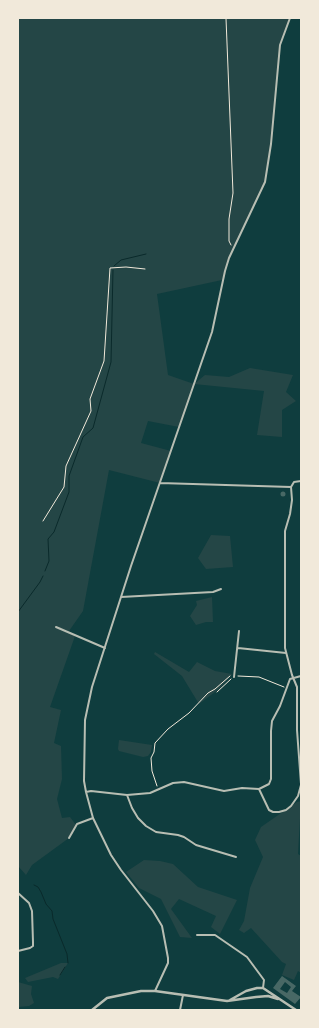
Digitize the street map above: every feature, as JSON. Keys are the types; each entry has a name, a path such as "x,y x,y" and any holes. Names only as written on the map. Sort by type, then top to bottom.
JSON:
{"street":[{"path":"155,991 168,963 162,926 153,911 111,855 93,818 86,792 84,768 85,720 92,687 121,597 212,332 225,271 233,247 265,182 271,144 280,45 290,18"},
{"path":"259,789 268,808 273,812 279,812 286,810 291,806 298,796 301,784 297,730 297,690 286,652 285,531 292,500 291,488 294,482 301,481"},
{"path":"160,482 291,488"},
{"path":"121,597 213,592 221,589"},
{"path":"56,627 105,648"},
{"path":"234,677 239,631"},
{"path":"238,648 286,652"},
{"path":"86,792 91,791 127,796 150,793 173,783 184,782 224,791 242,788 259,789 269,784 271,779 272,724 290,679 301,676"},
{"path":"127,796 138,818 146,826 156,832 178,835 196,845 236,857"},
{"path":"69,838 78,824 93,818"},
{"path":"18,893 29,902 32,911 33,942 30,948 18,951"},
{"path":"196,935 215,935 247,957 264,980 263,988"},
{"path":"227,1001 246,991 263,988 296,1010"},
{"path":"92,1010 106,998 114,995 140,991 155,991 227,1001 268,996 278,998"},
{"path":"180,1010 183,995"}],"path":[{"path":"226,18 233,193 229,219 229,241 233,247"},
{"path":"43,521 64,487 66,466 91,411 90,399 104,361 110,268 126,267 145,269"},
{"path":"165,787 157,787 152,771 151,758 154,752 155,743 168,729 189,713 208,693 234,673"},
{"path":"217,692 234,677 247,676 259,677 287,688"}],"shaded area":[{"path":"18,18 290,18 280,45 271,144 265,182 229,258 222,280 157,294 168,375 194,384 179,427 148,421 141,443 171,451 160,483 109,470 83,611 69,631 60,628 75,636 50,707 61,710 54,743 61,746 62,779 57,799 62,818 70,817 76,825 69,838 32,865 26,875 18,866"},
{"path":"250,368 293,375 286,392 296,401 282,410 282,437 257,435 264,391 194,384 205,375 229,377"},
{"path":"211,535 230,536 233,567 206,569 198,558"},
{"path":"212,597 213,622 206,622 196,625 190,616 197,605 196,601"},
{"path":"155,652 189,672 197,662 215,671 232,674 219,689 199,704 182,676 154,654"},
{"path":"119,740 152,745 151,752 148,756 143,757 119,751"},
{"path":"301,801 298,854 301,856 301,973 298,971 294,980 282,975 286,964 282,962 251,928 244,933 239,930 244,921 250,888 263,857 255,840 261,827 297,802"},
{"path":"144,860 173,864 198,887 237,900 220,934 211,927 216,916 179,899 171,909 192,938 180,937 161,899 139,888 126,872"},
{"path":"61,963 68,963 58,979 53,977 28,982 25,978"},
{"path":"18,982 32,986 31,994 34,1003 29,1006 18,1007"}],"building":[{"path":"283,491 286,494 283,497 280,494"},
{"path":"282,976 296,986 292,991 301,997 295,1004 273,988","holes":["285,982 291,987 287,993 280,989"]}],"waterway":[{"path":"114,266 121,260 146,254"},
{"path":"45,571 49,561 48,539 54,532 69,492 69,476 83,437 93,428 111,362 113,270"},
{"path":"18,612 43,576"},
{"path":"34,885 38,887 46,904 52,911 53,919 67,954 68,963"},
{"path":"60,975 65,967"}]}
